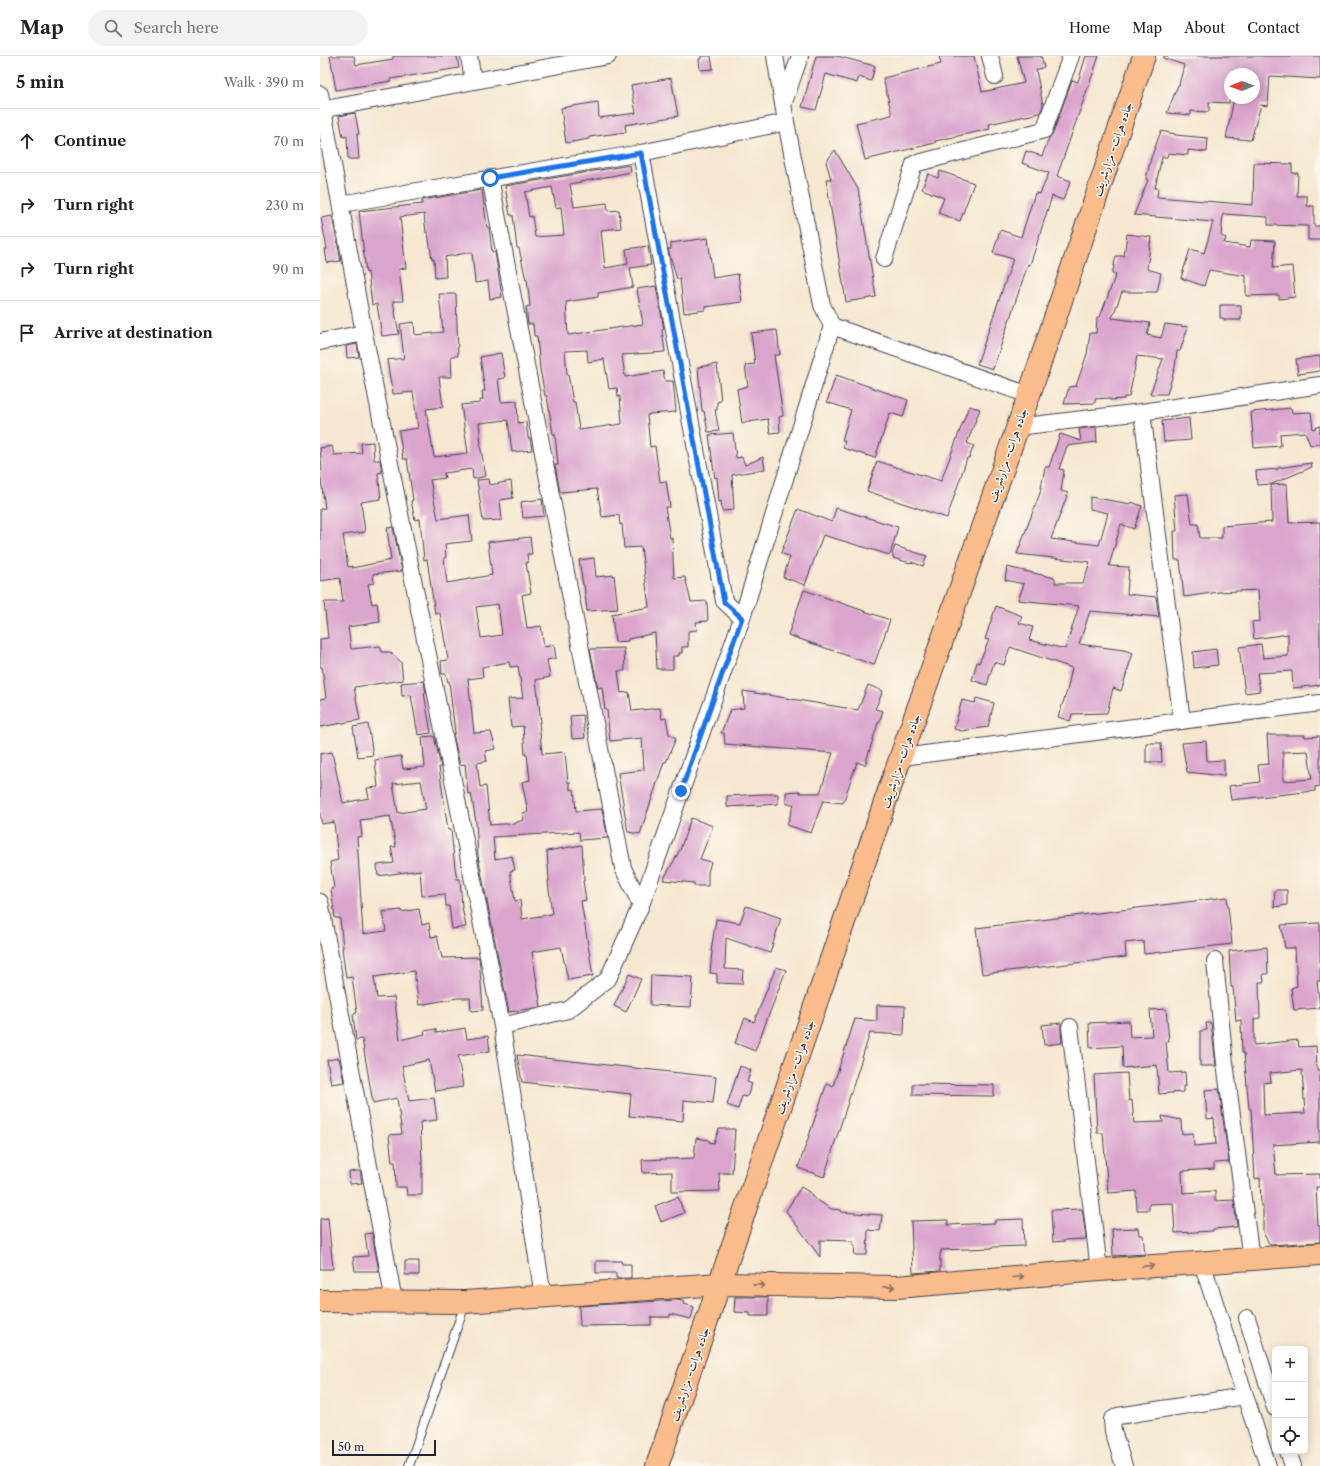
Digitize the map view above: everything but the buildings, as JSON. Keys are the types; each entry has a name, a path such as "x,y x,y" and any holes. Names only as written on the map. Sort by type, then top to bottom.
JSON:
{"main road":[{"name":"جاده هرات- مزارشریف","path":"657,1466 1029,395 1144,56"},
{"path":"320,1302 465,1302 720,1284 896,1287 1320,1254"}],"street":[{"path":"469,56 474,81"},
{"path":"543,1297 502,1026 364,333 341,204 321,104 474,81 608,56"},
{"path":"502,1026 568,1010 608,978 641,905 742,618 832,326 822,305 786,122 775,56"},
{"path":"783,105 800,56"},
{"path":"990,56 995,76"},
{"path":"884,260 914,164 1044,130 1070,56"},
{"path":"341,204 641,153 786,122"},
{"path":"641,153 724,602 742,618"},
{"path":"490,178 623,868 641,905"},
{"path":"832,326 1029,395"},
{"path":"320,342 364,333"},
{"path":"1017,427 1142,412 1320,385"},
{"path":"1142,412 1182,721"},
{"path":"902,757 1320,703"},
{"path":"320,902 394,1301"},
{"path":"1215,961 1224,1055 1251,1259"},
{"path":"1070,1027 1099,1270"},
{"path":"1202,1263 1268,1466"},
{"path":"1247,1318 1272,1398"},
{"path":"1124,1466 1113,1430 1112,1420 1118,1416 1245,1396"},
{"path":"1289,1454 1293,1466"}],"lane":[{"path":"409,1466 465,1302"}],"route":[{"path":"490,178 641,153 724,602 742,618 681,791"}]}
